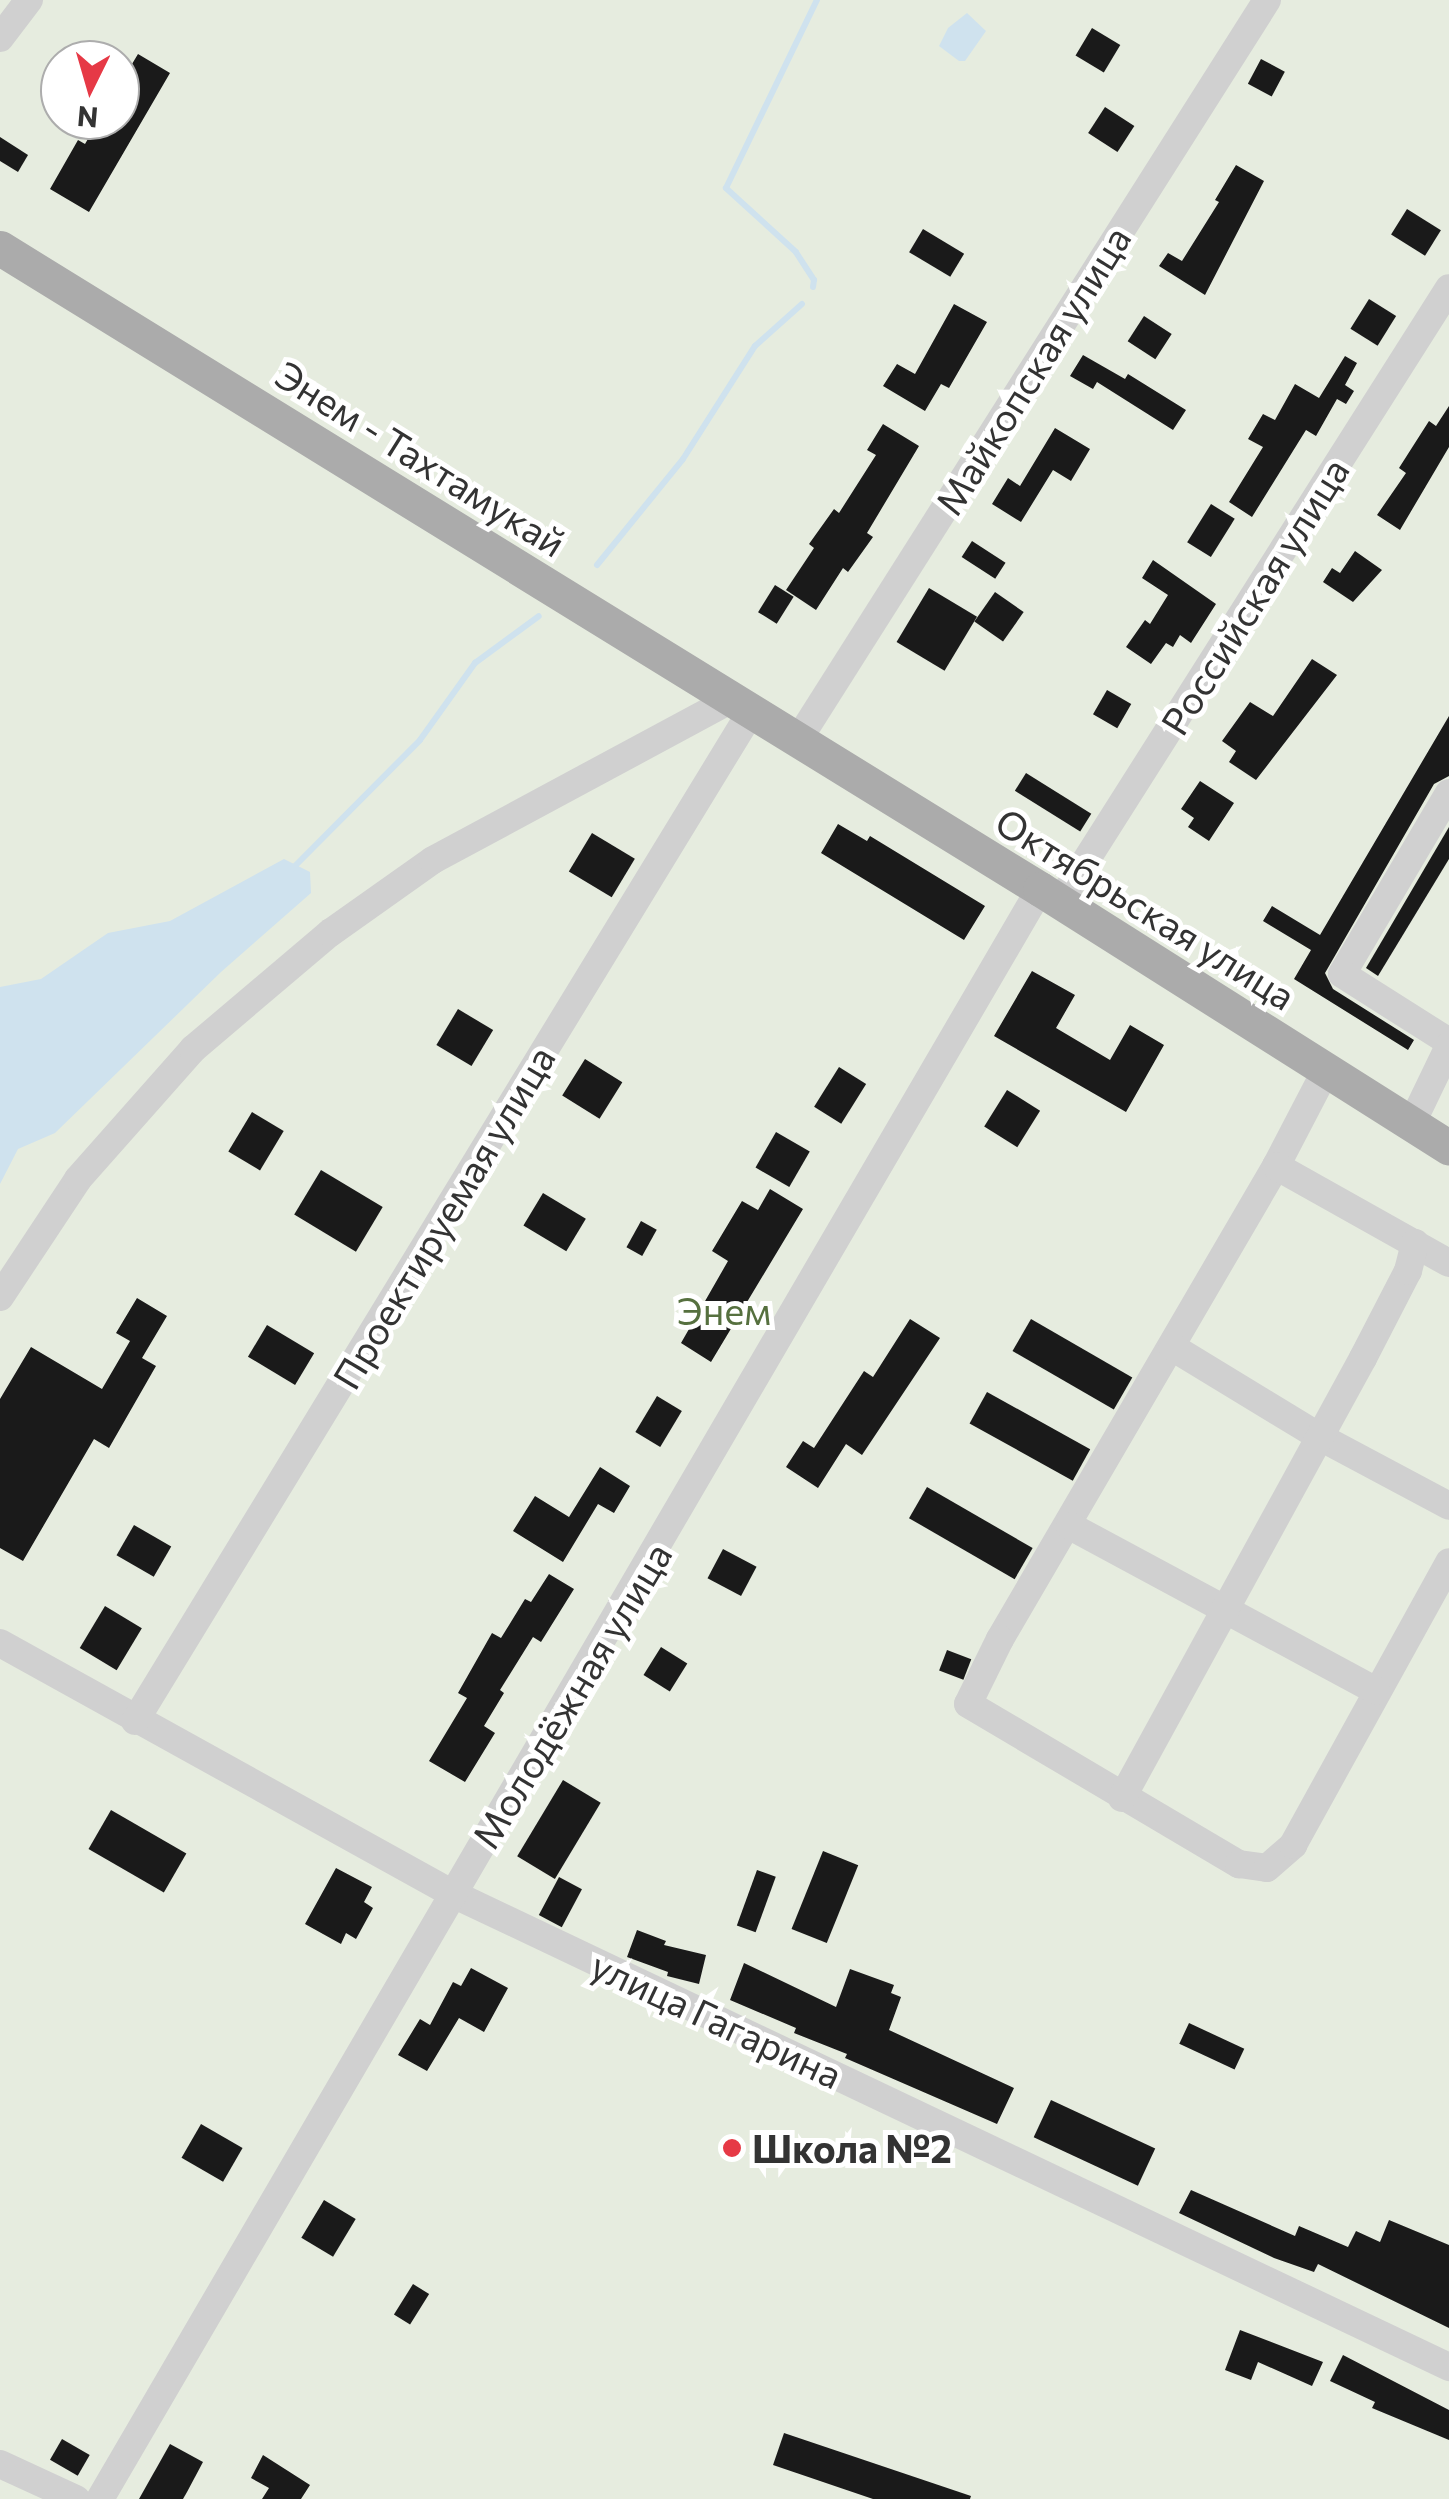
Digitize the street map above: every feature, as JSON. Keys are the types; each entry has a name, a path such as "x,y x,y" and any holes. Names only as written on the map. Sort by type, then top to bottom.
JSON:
{"main road":[{"name":"Энем - Тахтамукай","path":"0,248 798,740"},
{"name":"Октябрьская улица","path":"798,740 1449,1148"}],"street":[{"path":"0,38 29,0"},
{"name":"Майкопская улица","path":"798,740 1266,0"},
{"name":"Российская улица","path":"1050,896 1449,288"},
{"path":"0,1298 78,1180 193,1049 330,933 433,860 741,706"},
{"name":"Проектируемая улица","path":"136,1721 741,706"},
{"path":"1411,1125 1449,1044 1342,974 1449,794"},
{"name":"Молодёжная улица","path":"100,2499 453,1894 1050,896"},
{"path":"1325,1072 1276,1166 1070,1526 1000,1638 968,1704 1239,1864 1267,1868 1293,1845 1449,1562"},
{"path":"1276,1166 1449,1262"},
{"path":"1122,1798 1408,1271 1414,1243"},
{"path":"1172,1347 1320,1437 1449,1506"},
{"path":"1070,1526 1376,1691"},
{"name":"улица Гагарина","path":"0,1644 453,1894 1449,2367"},
{"path":"0,2464 76,2499"}],"green space":[{"name":"Энем","path":"0,0 1449,0 1449,2499 0,2499"}],"water":[{"path":"967,13 986,31 965,61 959,61 939,46 948,28"},
{"path":"284,859 310,872 311,893 221,972 55,1133 18,1149 0,1184 0,987 41,979 108,933 170,921"}],"building":[{"path":"1092,28 1120,45 1104,72 1076,55"},
{"path":"140,55 170,73 140,124"},
{"path":"1261,59 1285,72 1272,96 1248,84"},
{"path":"1105,107 1134,126 1117,152 1088,133"},
{"path":"0,137 28,155 18,172 0,161"},
{"path":"78,140 85,144 87,140 131,140 89,212 50,189"},
{"path":"1236,165 1264,181 1205,295 1159,266 1168,253 1182,261 1219,202 1215,200"},
{"path":"1407,209 1441,230 1425,256 1391,234"},
{"path":"923,229 964,254 950,277 909,252"},
{"path":"1369,299 1396,316 1378,346 1350,329"},
{"path":"954,304 987,322 949,388 941,384 925,411 883,386 897,364 915,374"},
{"path":"1144,316 1172,334 1155,359 1128,341"},
{"path":"1083,355 1125,379 1128,374 1186,410 1173,430 1097,382 1093,389 1070,376"},
{"path":"1345,356 1357,363 1345,385 1354,391 1346,404 1337,399 1316,436 1306,430 1252,517 1229,502 1263,447 1248,439 1263,414 1275,420 1295,384 1319,398"},
{"path":"1449,406 1449,447 1400,530 1377,515 1406,473 1399,468 1429,421 1436,426"},
{"path":"883,424 919,446 867,533 873,537 848,572 843,568 816,610 786,590 814,548 809,544 834,509 839,513 876,455 867,450"},
{"path":"1055,428 1090,449 1071,481 1053,470 1021,522 992,504 1008,478 1020,486"},
{"path":"1211,504 1235,519 1211,557 1187,542"},
{"path":"972,541 1006,563 995,579 962,557"},
{"path":"1355,551 1382,570 1353,602 1323,582 1332,568 1340,573"},
{"path":"1153,560 1216,604 1191,643 1180,635 1173,647 1166,643 1151,664 1126,647 1145,620 1150,624 1168,595 1142,578"},
{"path":"775,585 794,597 777,624 758,612"},
{"path":"929,588 977,617 945,671 897,642"},
{"path":"995,592 1024,612 1003,642 974,621"},
{"path":"1312,659 1337,675 1256,780 1229,762 1236,751 1222,741 1250,702 1273,716"},
{"path":"1107,690 1131,704 1117,728 1093,714"},
{"path":"1449,716 1449,776 1434,784 1325,973 1333,989 1414,1040 1408,1050 1294,979 1311,950 1263,921 1272,906 1320,935"},
{"path":"1026,773 1091,814 1080,832 1015,791"},
{"path":"1200,781 1234,803 1209,841 1188,827 1194,818 1181,809"},
{"path":"838,824 867,841 870,836 985,906 964,940 821,853"},
{"path":"1449,827 1449,859 1378,976 1366,968"},
{"path":"592,833 635,859 612,897 569,872"},
{"path":"1032,971 1075,995 1056,1028 1110,1060 1130,1025 1164,1045 1126,1112 994,1036"},
{"path":"458,1009 493,1030 472,1066 436,1045"},
{"path":"585,1059 622,1082 600,1119 562,1095"},
{"path":"839,1067 866,1084 841,1124 814,1107"},
{"path":"1007,1090 1040,1111 1017,1147 984,1126"},
{"path":"252,1112 284,1131 260,1170 228,1151"},
{"path":"776,1132 810,1152 789,1187 756,1168"},
{"path":"321,1170 383,1207 356,1252 294,1215"},
{"path":"770,1189 803,1209 711,1362 681,1343 728,1261 712,1251 742,1201 758,1210"},
{"path":"543,1193 586,1219 566,1251 523,1226"},
{"path":"641,1221 657,1230 642,1256 626,1247"},
{"path":"137,1298 167,1316 142,1358 156,1366 109,1448 94,1439 23,1561 0,1548 0,1399 31,1347 102,1389 130,1341 116,1333"},
{"path":"910,1319 940,1338 862,1455 846,1444 818,1488 786,1467 803,1441 814,1448 864,1371 873,1377"},
{"path":"1031,1319 1132,1378 1114,1410 1012,1351"},
{"path":"267,1325 314,1353 295,1385 248,1357"},
{"path":"987,1392 1090,1449 1073,1481 970,1423"},
{"path":"657,1396 682,1411 660,1447 635,1432"},
{"path":"600,1467 630,1486 614,1513 598,1504 563,1562 513,1531 535,1496 569,1517"},
{"path":"927,1487 1033,1548 1015,1579 909,1518"},
{"path":"134,1525 171,1546 154,1577 116,1555"},
{"path":"723,1549 757,1567 741,1596 708,1578"},
{"path":"549,1574 574,1589 541,1642 533,1637 500,1690 504,1693 484,1726 495,1733 465,1782 429,1761 467,1698 458,1693 492,1633 501,1638 525,1599 531,1602"},
{"path":"105,1606 142,1628 117,1670 80,1648"},
{"path":"661,1647 687,1663 670,1691 644,1675"},
{"path":"947,1650 971,1659 963,1680 939,1671"},
{"path":"563,1780 601,1803 555,1879 517,1856"},
{"path":"111,1810 186,1854 164,1892 88,1849"},
{"path":"823,1851 858,1865 827,1943 792,1929"},
{"path":"336,1868 372,1887 364,1902 373,1908 356,1939 346,1933 341,1944 305,1924"},
{"path":"757,1870 776,1877 756,1932 737,1925"},
{"path":"559,1877 582,1889 562,1927 539,1915"},
{"path":"637,1930 666,1941 664,1945 706,1955 699,1984 667,1976 668,1972 627,1957"},
{"path":"744,1963 836,2007 850,1969 894,1985 891,1993 901,1997 889,2030 1014,2088 997,2124 845,2058 847,2054 794,2033 796,2028 730,2000"},
{"path":"471,1968 508,1988 484,2032 459,2018 427,2071 398,2055 420,2019 430,2025 453,1982 461,1986"},
{"path":"1189,2023 1244,2049 1235,2070 1179,2044"},
{"path":"1051,2100 1155,2149 1138,2186 1034,2137"},
{"path":"201,2124 243,2148 223,2182 182,2158"},
{"path":"1191,2190 1295,2236 1299,2226 1348,2247 1356,2231 1380,2242 1389,2220 1449,2245 1449,2328 1318,2264 1314,2272 1274,2258 1179,2213"},
{"path":"324,2200 356,2219 333,2257 301,2238"},
{"path":"413,2284 429,2294 410,2325 394,2315"},
{"path":"1240,2330 1323,2362 1312,2386 1258,2362 1251,2380 1225,2370"},
{"path":"1343,2355 1449,2410 1449,2440 1372,2408 1375,2402 1330,2381"},
{"path":"784,2433 971,2496 970,2499 873,2499 773,2465"},
{"path":"62,2439 90,2455 78,2476 50,2460"},
{"path":"170,2444 203,2462 187,2492 183,2499 139,2499"},
{"path":"263,2455 310,2485 301,2499 262,2499 269,2488 251,2478"}],"waterway":[{"path":"813,287 814,280 796,252 726,188 817,0"},
{"path":"597,565 683,459 755,346 802,304"},
{"path":"293,868 420,740 475,663 539,616"}],"place":[{"name":"Школа №2","path":"732,2148"}]}
